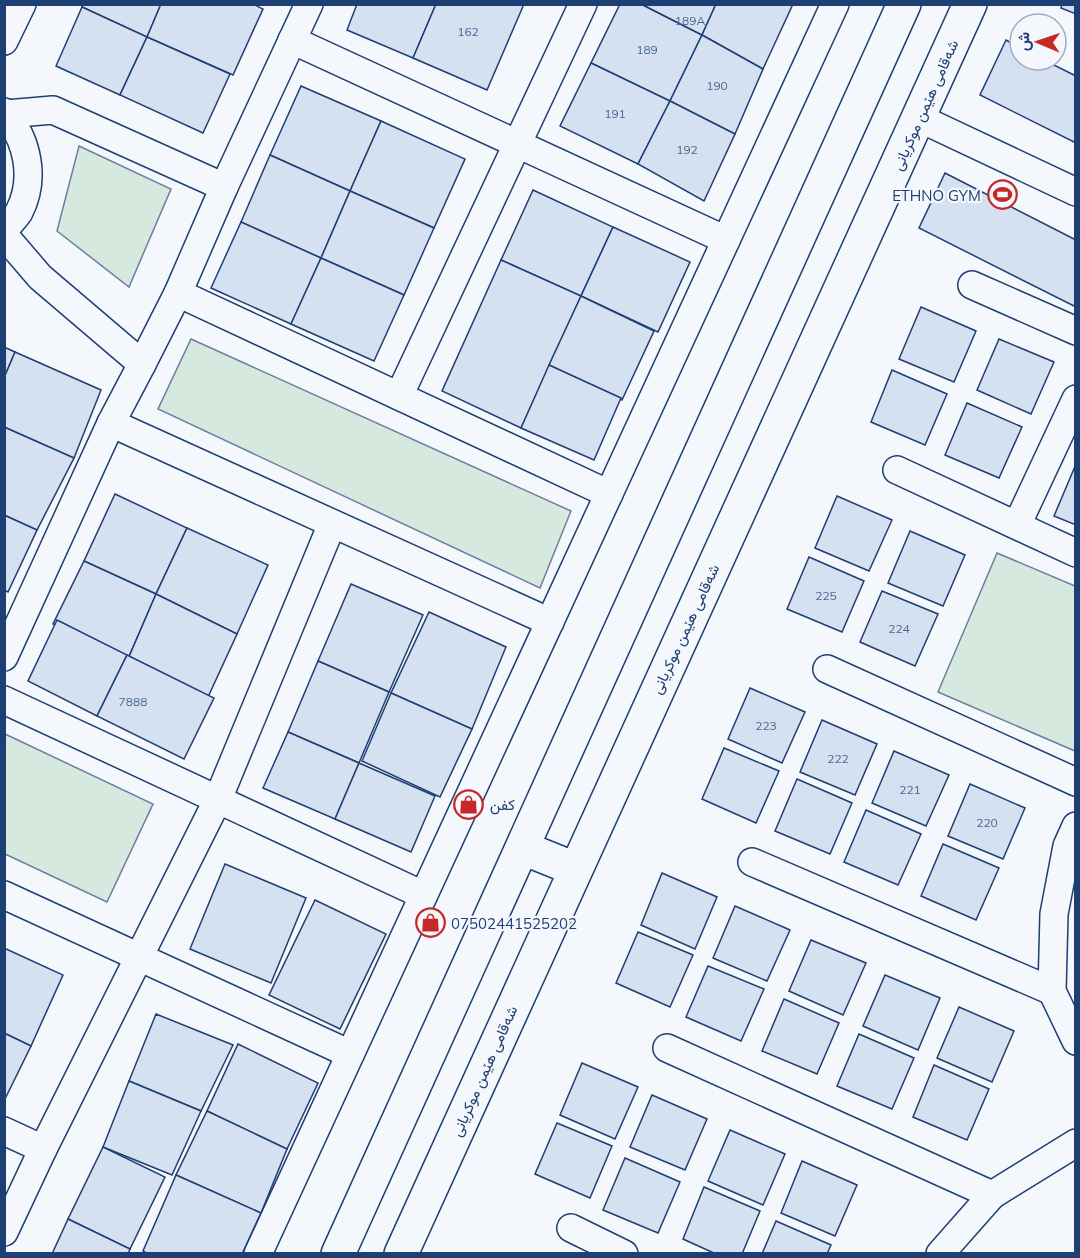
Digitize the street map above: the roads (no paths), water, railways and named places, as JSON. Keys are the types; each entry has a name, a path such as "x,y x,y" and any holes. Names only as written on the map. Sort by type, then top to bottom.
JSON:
{"street":[{"path":"4,41 22,4"},
{"path":"4,657 111,423 178,292 309,4"},
{"path":"399,396 583,4"},
{"path":"258,1254 835,4"},
{"path":"338,1254 904,4"},
{"name":"شەقامی هێمن موکریانی","path":"401,1254 970,4"},
{"path":"292,40 726,240"},
{"path":"5,113 53,110 224,187"},
{"path":"4,230 19,212 25,195 28,161 21,136 5,113"},
{"path":"919,118 1076,192"},
{"path":"4,235 40,277 142,364"},
{"path":"972,285 1076,331"},
{"path":"178,292 609,494"},
{"path":"1017,525 1076,399"},
{"path":"111,423 550,622"},
{"path":"897,470 1076,553"},
{"path":"4,1232 43,1149 218,799 332,524"},
{"path":"827,669 1076,782"},
{"path":"4,700 423,895"},
{"path":"1076,826 1067,846 1054,914 1052,991 1076,1041"},
{"path":"523,848 575,869"},
{"path":"752,862 1052,991"},
{"path":"4,895 350,1054"},
{"path":"667,1048 992,1195"},
{"path":"4,1131 43,1149"},
{"path":"940,1254 992,1195 1076,1143"},
{"path":"571,1228 624,1254"}],"place":[{"name":"ETHNO GYM","path":"1002,195"},
{"name":"كفن","path":"469,804"},
{"name":"07502441525202","path":"430,923"}]}
